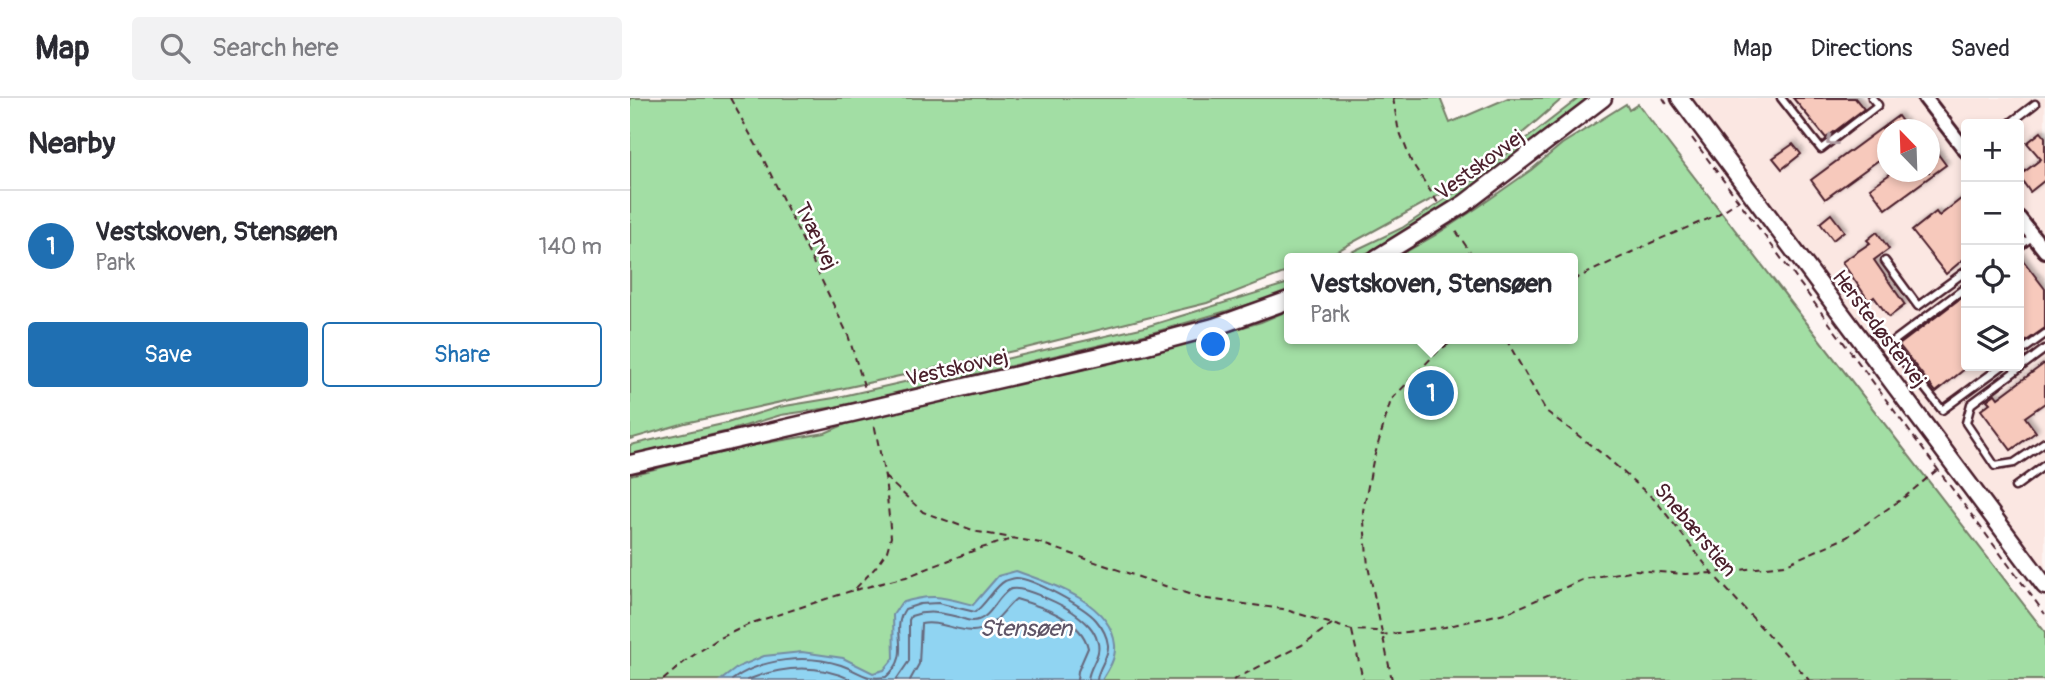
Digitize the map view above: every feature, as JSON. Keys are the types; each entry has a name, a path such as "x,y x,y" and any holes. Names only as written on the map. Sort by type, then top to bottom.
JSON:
{"street":[{"name":"Vestskovvej","path":"1385,253 1464,204 1603,98"},
{"path":"1925,98 1961,145"},
{"name":"Herstedøstervej","path":"1675,103 2045,586"},
{"path":"2024,229 2045,251"},
{"name":"Vestskovvej","path":"630,464 1139,347 1214,327 1284,302"}],"lane":[{"path":"1781,98 1821,149 1878,106 1872,98"},
{"path":"2015,119 2035,101 2045,107"},
{"path":"1885,261 1918,306 1961,275"},
{"path":"1961,291 1891,344 1942,411 1995,371"},
{"path":"2024,349 2045,334"},
{"path":"2045,349 1971,404 1966,423 1996,466 2014,463 2045,442"},
{"path":"2015,487 2045,465"}],"path":[{"name":"Tværvej","path":"730,98 760,152 848,335 866,392"},
{"path":"1393,98 1398,127 1411,161 1438,204"},
{"path":"1663,98 1675,103"},
{"path":"1693,139 2045,614"},
{"path":"1578,278 1715,216 1738,201"},
{"path":"1456,231 1471,253"},
{"path":"1392,680 1368,566 1363,511 1373,461 1391,400 1439,349 1448,344"},
{"name":"Snebærstien","path":"1509,344 1546,411 1605,456 1656,501 1712,573 1809,680"},
{"path":"854,590 887,551 891,537 885,477 873,422"},
{"path":"885,477 923,512 978,532 1040,543 1200,597 1283,609 1352,630 1376,631 1382,635 1445,627 1508,612 1584,579 1635,570 1685,574 1784,565 1847,537 1906,496 1937,470"},
{"path":"663,680 718,639 752,623 854,590 906,577 978,549 1012,540"},
{"path":"1233,680 1302,645 1333,623"},
{"path":"1352,630 1363,680"}],"shaded area":[{"path":"1674,98 2045,98 2045,584"}],"green space":[{"path":"630,98 1440,98 1450,123 1508,98 1563,98 1472,177 1333,253 1284,253 1284,273 1207,303 1018,350 685,423 630,439"},
{"path":"1579,98 1589,98 1472,190 1405,234 1367,253 1350,253 1402,228 1468,184"},
{"path":"1626,104 1629,110 1638,104 2045,632 2045,680 630,680 630,475 748,446 825,433 850,422 1152,353 1261,322 1284,312 1284,344 1578,344 1578,253 1404,253 1477,208 1531,170 1562,144"},
{"path":"1284,285 1284,294 1148,334 835,407 781,415 630,455 630,445 727,423 779,407 834,398 1145,327"}],"water":[{"name":"Stensøen","path":"1016,571 1077,596 1103,617 1111,630 1115,650 1102,680 721,680 738,667 764,656 802,652 843,658 873,673 884,670 894,658 893,615 901,603 937,597 973,605 998,576"}],"building":[{"path":"1793,98 1855,98 1864,109 1826,138"},
{"path":"1877,131 1877,161 1825,199 1811,180"},
{"path":"2041,132 2045,137 2045,180 2030,192 2024,183 2024,172 2041,159 2027,143"},
{"path":"1793,144 1801,154 1782,169 1773,158"},
{"path":"1940,157 1946,165 1940,169"},
{"path":"1879,182 1923,182 1886,209 1870,188"},
{"path":"1961,199 1961,261 1946,274 1912,231 1936,212 1939,216"},
{"path":"1831,214 1844,231 1833,240 1820,223"},
{"path":"1877,232 1889,249 1874,260 1905,305 1889,317 1874,297 1869,301 1842,262 1870,243 1867,240"},
{"path":"2024,262 2045,289 2045,328 2024,343"},
{"path":"1961,298 1962,371 1936,392 1899,345"},
{"path":"2045,363 2045,403 2025,417 2036,432 2011,450 1981,410 1990,403 1987,400 1995,394 1998,398"}],"place":[{"name":"Vestskoven, Stensøen","path":"1431,393"}]}
